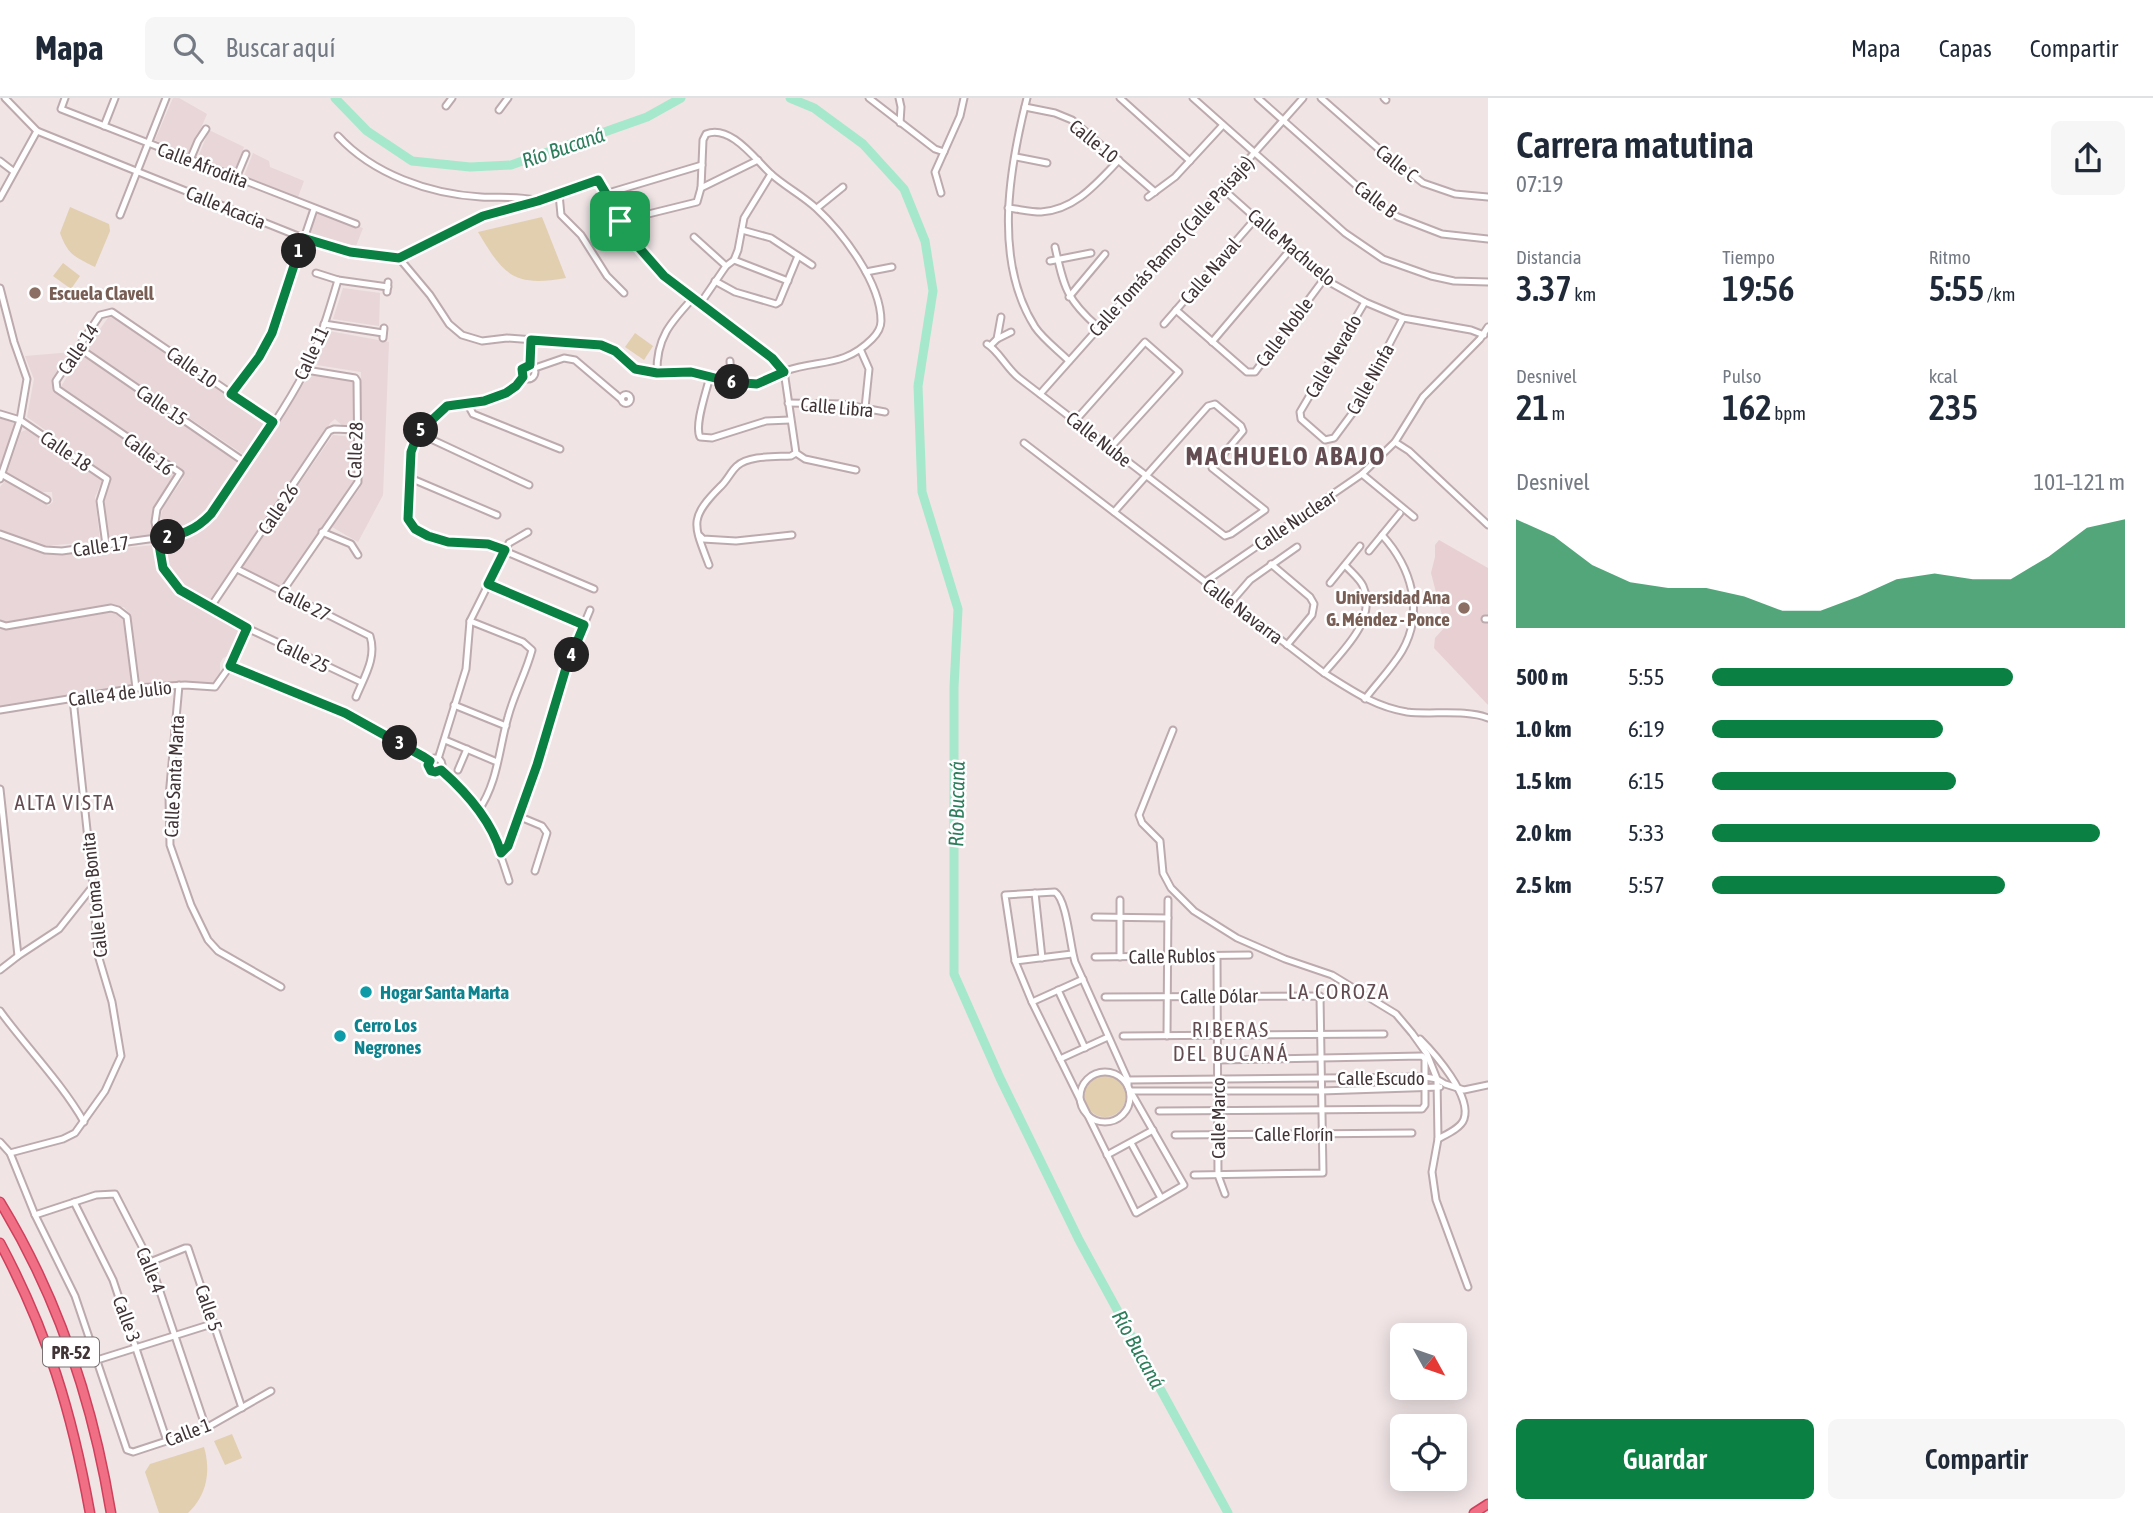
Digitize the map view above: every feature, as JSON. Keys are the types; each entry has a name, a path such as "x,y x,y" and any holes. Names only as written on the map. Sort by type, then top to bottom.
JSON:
{"highway":[{"name":"PR-52","path":"0,1202 36,1267 71,1353 97,1440 111,1513"},
{"name":"PR-52","path":"0,1243 35,1316 55,1367 78,1449 90,1513"},
{"path":"1474,1513 1488,1504"}],"street":[{"name":"Calle Acacia","path":"5,98 37,131 303,238 350,252 399,258"},
{"name":"Calle Afrodita","path":"65,98 61,108 356,224"},
{"path":"104,126 115,98"},
{"path":"120,215 166,98"},
{"path":"503,108 508,98"},
{"path":"869,98 935,149 944,152"},
{"path":"899,98 900,123"},
{"path":"941,193 934,172 960,116 964,98"},
{"path":"1027,98 1007,208 1007,235 1020,301 1036,329 1069,361"},
{"path":"1120,98 1190,161"},
{"path":"1193,98 1345,233 1383,259 1431,276 1454,281 1488,282"},
{"name":"Calle B","path":"1258,98 1375,202 1398,217 1442,234 1488,239"},
{"name":"Calle Tomás Ramos (Calle Paisaje)","path":"1040,394 1303,98"},
{"name":"Calle C","path":"1321,98 1423,183 1455,194 1488,197"},
{"name":"Calle 10","path":"1025,107 1055,113 1072,120 1155,192"},
{"path":"1148,197 1190,161 1223,125"},
{"path":"191,160 206,129"},
{"path":"0,198 37,131"},
{"path":"620,221 693,203 700,198 704,140 708,133 723,135 745,147 771,174 817,208 866,272 878,301 882,323 878,334 860,351 832,363 784,372 757,384 731,382 691,372 657,373 635,369 615,351 601,345 507,338 482,341 462,335 449,324 430,295 399,258 483,216 538,201 598,180 620,221 664,276 772,358 784,372 796,453"},
{"path":"338,136 370,164 404,180 449,193 481,197 519,196 538,201"},
{"path":"236,178 246,153"},
{"path":"1016,157 1048,163"},
{"path":"701,188 758,160"},
{"path":"1007,208 1041,212 1065,207 1091,190 1119,160"},
{"path":"0,162 13,171"},
{"path":"605,194 702,165"},
{"path":"701,304 715,281 734,260 744,218 771,174"},
{"path":"817,208 843,187"},
{"name":"Calle Machuelo","path":"1223,189 1324,279 1365,302 1403,318 1471,330 1484,335"},
{"path":"559,194 561,215 581,235 607,276 624,293"},
{"path":"231,394 259,357 272,333 314,209"},
{"name":"Calle Naval","path":"1164,324 1256,218"},
{"path":"742,230 771,238 813,265"},
{"path":"694,237 726,267"},
{"path":"1055,247 1069,297 1098,327"},
{"path":"1212,342 1290,250"},
{"path":"1050,261 1091,253"},
{"path":"1069,297 1105,254"},
{"path":"715,281 735,292 772,303 779,302 798,256"},
{"path":"734,260 788,281"},
{"path":"866,272 892,267"},
{"path":"316,273 338,280 387,287"},
{"name":"Calle Noble","path":"1176,310 1247,372 1255,372 1324,279"},
{"name":"Calle 11","path":"273,422 306,370 338,280"},
{"path":"0,288 27,379 20,420 1,477 47,500"},
{"path":"657,373 656,354 662,339 674,319 693,298"},
{"name":"Calle Nevado","path":"1335,438 1325,440 1301,419 1301,410 1365,302"},
{"name":"Calle 10","path":"112,312 273,422"},
{"name":"Calle 14","path":"62,393 57,389 56,382 100,315 112,312"},
{"path":"997,339 1001,317"},
{"name":"Calle Ninfa","path":"1335,438 1354,411 1403,318"},
{"path":"324,324 383,333"},
{"name":"Calle Nuclear","path":"1205,582 1362,474 1395,442 1423,397 1484,335 1488,327"},
{"path":"997,339 1011,332"},
{"name":"Calle Nube","path":"997,339 989,344 1005,366 1040,394 1146,476 1217,530 1224,536 1265,510 1212,468 1243,431 1241,426 1215,404 1208,406 1146,476"},
{"path":"523,377 533,377 531,340"},
{"path":"1075,421 1145,342 1179,372 1110,448"},
{"name":"Calle 15","path":"79,348 246,463"},
{"path":"860,351 869,369 865,408"},
{"path":"594,589 488,544 448,542 415,529 408,519 411,452 418,433 447,406 484,401 506,393 523,377 522,369 532,366 564,358 575,360 621,399"},
{"path":"730,361 731,382"},
{"name":"Calle 28","path":"282,592 358,482 357,380 306,370"},
{"path":"710,376 698,428 700,437 712,438 766,421 790,420"},
{"name":"Calle 16","path":"62,393 180,473 157,509 155,522 158,539"},
{"path":"467,403 473,414 560,449"},
{"name":"Calle Libra","path":"788,403 842,404 885,412"},
{"name":"Calle 18","path":"0,414 20,420 107,479 100,501 106,545"},
{"name":"Calle 17","path":"0,534 54,551 185,534 203,523 273,422"},
{"name":"Calle 26","path":"210,608 329,431 356,430"},
{"path":"418,433 529,485"},
{"path":"1395,442 1409,451 1488,525"},
{"name":"Calle Navarra","path":"1024,443 1287,645 1365,699 1380,706 1407,712 1488,718"},
{"path":"796,453 805,458 856,470"},
{"path":"709,565 697,534 697,517 701,506 729,478 738,464 796,453"},
{"path":"1362,474 1414,517"},
{"path":"1114,512 1146,476"},
{"path":"410,478 497,515"},
{"path":"1369,551 1400,513"},
{"path":"322,532 351,544 358,555"},
{"path":"438,759 466,669 470,621 509,543 528,532"},
{"path":"697,534 704,539 736,541 792,535"},
{"path":"1365,699 1402,650 1413,613 1412,586 1405,566 1382,535"},
{"name":"Calle 25","path":"158,539 163,568 180,590 247,628 361,682"},
{"path":"1330,583 1360,546"},
{"path":"1231,602 1250,580 1297,547"},
{"path":"1271,565 1310,597 1314,604 1312,615 1287,645"},
{"path":"1325,673 1359,631 1366,611 1363,586 1345,565"},
{"name":"Calle 27","path":"237,569 370,636 373,643 371,661 361,682"},
{"path":"488,584 584,625"},
{"path":"0,624 6,626 111,608 118,610 127,617 135,688"},
{"path":"501,853 508,846 563,678 590,610"},
{"path":"470,621 523,642 532,650 506,726 489,792 478,811"},
{"path":"247,628 230,666 345,713 430,761 438,759"},
{"name":"Calle 4 de Julio","path":"0,710 135,688 179,685 215,687 230,666"},
{"path":"356,696 361,682"},
{"name":"Calle Santa Marta","path":"179,685 169,797 170,845 191,905 208,940 218,951 282,987"},
{"name":"Calle Loma Bonita","path":"10,1153 63,1139 75,1133 105,1091 121,1056 112,1002 97,955 93,887 73,699"},
{"path":"454,705 506,726"},
{"path":"1173,730 1139,815 1142,823 1160,841 1163,873 1171,888 1194,911 1237,938 1285,959 1332,975 1396,1014 1412,1033 1427,1054 1437,1079 1438,1139 1432,1172 1436,1200 1468,1287"},
{"path":"445,740 497,762"},
{"path":"458,770 467,749"},
{"path":"438,759 442,764 441,770"},
{"path":"430,761 428,765 431,771 441,770"},
{"path":"441,770 456,783 487,822 501,853 509,881"},
{"path":"0,789 18,956"},
{"path":"518,816 542,826 547,832 535,871"},
{"path":"0,970 59,929 93,887"},
{"path":"1055,892 1060,895 1072,954 1130,1086 1184,1185 1136,1213 1032,1002 1015,961 1005,895 1035,893 1055,892"},
{"path":"1035,893 1042,958"},
{"path":"1120,900 1120,957"},
{"path":"1167,1035 1168,900"},
{"path":"1095,917 1168,918"},
{"path":"1015,961 1072,954"},
{"name":"Calle Rublos","path":"1095,957 1248,955"},
{"name":"Calle Marco","path":"1217,956 1219,1182 1225,1194"},
{"path":"1032,1002 1083,979"},
{"path":"1058,990 1085,1048"},
{"name":"Calle Dólar","path":"1105,997 1320,996 1322,1173 1194,1175"},
{"path":"0,1011 67,1095 84,1122"},
{"path":"1412,1033 1438,1057 1457,1088 1465,1109 1465,1118 1460,1125 1438,1139"},
{"path":"1123,1036 1384,1034"},
{"path":"1060,1059 1108,1037"},
{"path":"1160,1111 1422,1109 1425,1105 1425,1059 1422,1056 1218,1060"},
{"path":"1096,1073 1115,1073 1130,1086 1129,1106 1115,1119 1105,1122 1096,1120 1082,1106 1082,1087 1087,1079 1096,1073"},
{"name":"Calle Escudo","path":"1321,1077 1425,1077 1445,1084 1438,1088 1321,1091 1130,1086 1218,1079 1321,1077"},
{"path":"1445,1084 1464,1090 1488,1085"},
{"path":"1107,1155 1153,1130"},
{"name":"Calle Florín","path":"1175,1135 1412,1133"},
{"path":"0,1142 10,1153 35,1215 75,1296 97,1360 215,1323"},
{"path":"1131,1143 1161,1198"},
{"name":"Calle 4","path":"35,1215 96,1195 115,1194 150,1262 206,1428"},
{"name":"Calle 3","path":"74,1202 113,1280 167,1441"},
{"name":"Calle 5","path":"150,1262 188,1248 242,1408"},
{"name":"Calle 1","path":"97,1360 127,1450 133,1452 206,1428 271,1391"}],"shaded area":[{"path":"173,98 179,98 207,114 189,156 155,140"},
{"path":"209,130 244,147 234,172 197,160"},
{"path":"253,153 269,161 270,167 304,181 298,197 244,176"},
{"path":"70,207 109,224 110,231 95,267 73,254 60,233"},
{"path":"316,213 363,228 356,246 308,235"},
{"path":"542,217 566,278 534,281 512,275 495,259 478,232"},
{"path":"63,263 80,276 71,289 53,276"},
{"path":"343,288 380,293 379,326 333,319"},
{"path":"110,315 267,421 269,424 247,457 88,349"},
{"path":"329,331 389,342 383,495 358,542 332,527 360,488 361,372 317,365"},
{"path":"635,333 653,346 644,360 625,347"},
{"path":"73,352 54,379 54,389 175,475 154,511 152,536 112,541 107,538 103,498 110,485 110,476 27,417 34,379 25,356"},
{"path":"82,353 239,462 239,468 198,523 185,531 163,534 161,515 164,506 183,479 184,470 62,387"},
{"path":"315,375 354,382 356,421 351,428 344,427 335,419 330,423 212,601 203,602 171,576 164,542 188,536 214,515 307,379"},
{"path":"0,418 14,423 0,470"},
{"path":"26,430 102,481 95,497 100,541 45,546 0,530 0,487 5,481 36,496 48,506 53,502 52,492 39,492 7,473 21,432"},
{"path":"333,435 353,437 353,483 280,588 245,569 243,565"},
{"path":"0,537 57,554 156,545 163,572 180,594 241,629 230,655 220,663 220,675 214,685 138,685 129,613 124,607 109,606 0,623"},
{"name":"Universidad Ana G. Méndez - Ponce","path":"1439,540 1488,568 1488,705 1434,648 1435,638 1445,627 1431,573 1435,545"},
{"path":"118,613 125,621 134,686 0,707 0,626"},
{"path":"1105,1075 1120,1081 1126,1096 1120,1111 1105,1117 1090,1111 1084,1096 1090,1081"},
{"path":"232,1434 242,1458 225,1465 214,1441"},
{"path":"204,1447 207,1474 200,1498 188,1513 159,1513 145,1472 150,1464"}],"waterway":[{"name":"Río Bucaná","path":"335,98 367,131 412,161 470,167 511,165 647,117 681,98"},
{"name":"Río Bucaná","path":"790,98 814,108 863,144 904,189 925,241 933,291 918,386 922,492 958,609 954,687 954,974 1000,1078 1079,1240 1228,1513"}],"place":[{"name":"Escuela Clavell","path":"35,293"},
{"name":"Universidad Ana G. Méndez - Ponce","path":"1464,608"},
{"name":"Hogar Santa Marta","path":"366,992"},
{"name":"Cerro Los Negrones","path":"340,1036"}],"district":[{"name":"MACHUELO ABAJO","path":"1286,456"},
{"name":"ALTA VISTA","path":"65,802"},
{"name":"LA COROZA","path":"1339,991"},
{"name":"RIBERAS DEL BUCANÁ","path":"1231,1041"}],"route":[{"path":"598,180 620,221 664,276 772,358 784,372 757,384 731,382 691,372 657,373 635,369 615,351 601,345 531,340 530,365 525,365 522,369 523,377 516,386 484,401 447,406 418,433 411,452 407,508 408,519 415,529 448,542 488,544 505,550 488,584 584,625 566,668 537,765 508,846 501,853 487,822 467,796 441,770 431,771 428,765 430,761 345,713 230,666 247,628 180,590 163,568 158,539 185,534 203,523 273,422 231,394 259,357 272,333 303,238 350,252 399,258 483,216 538,201 598,180"}]}
